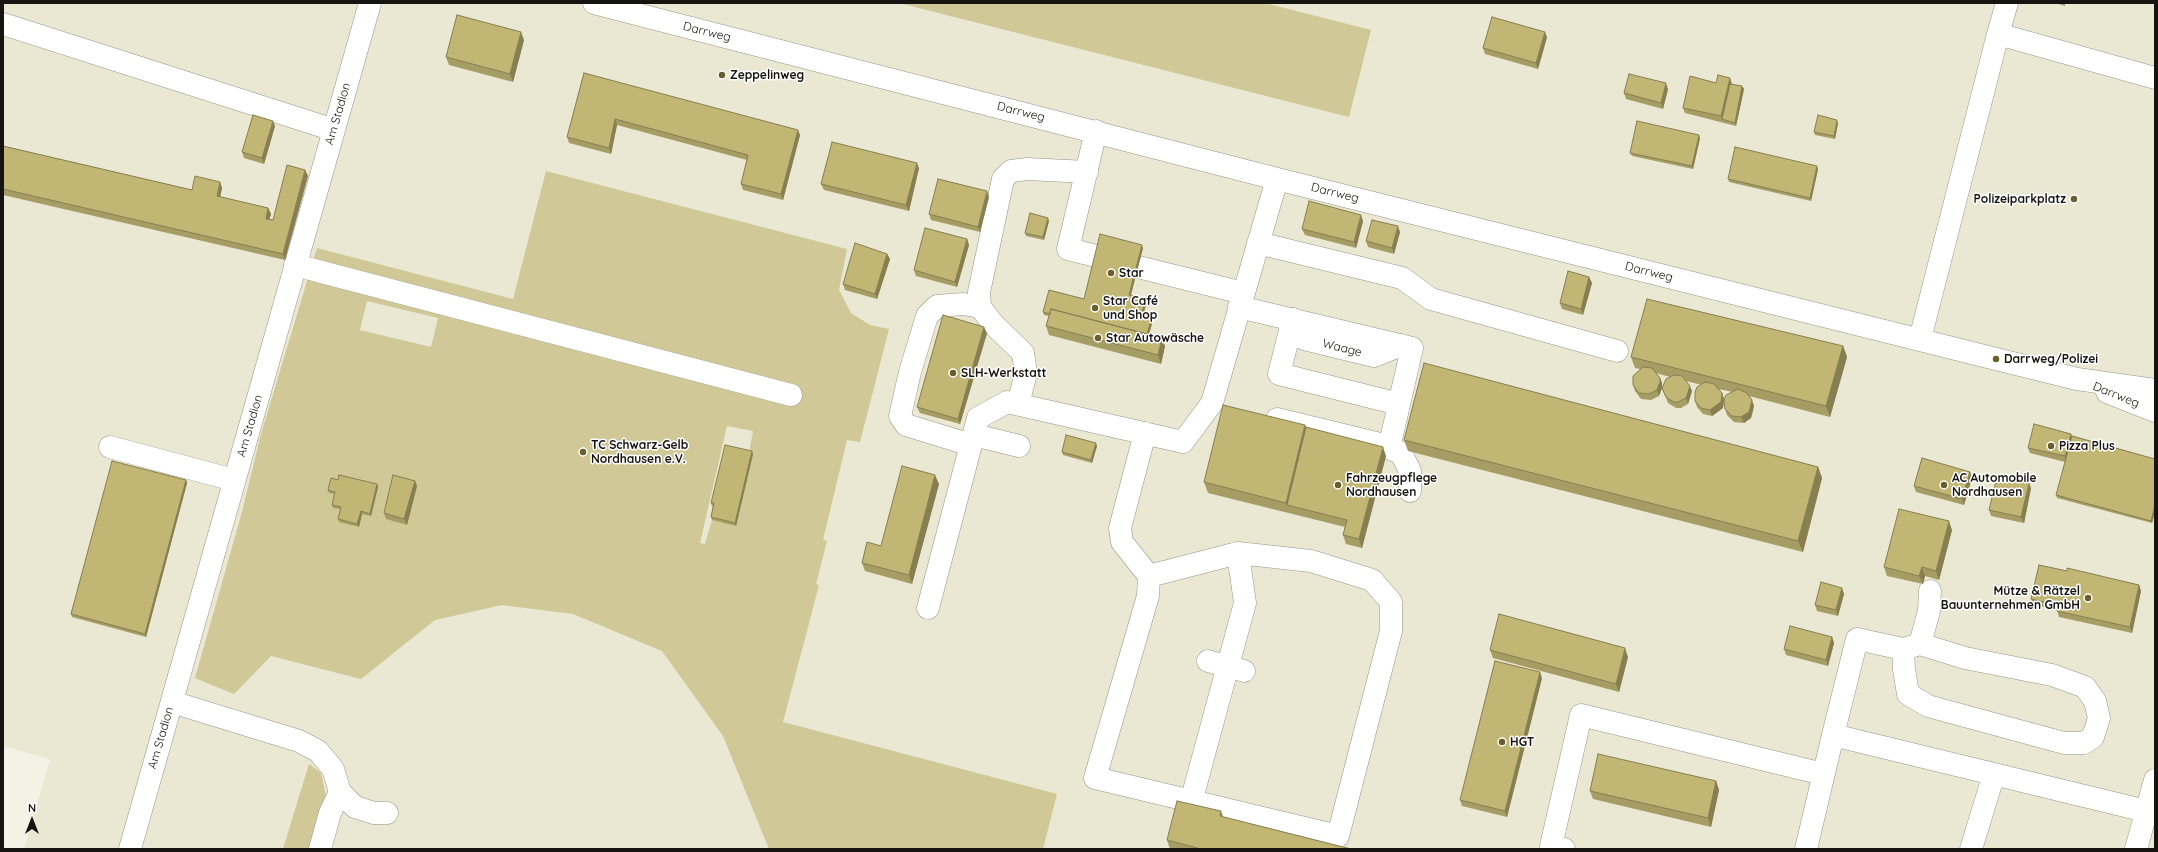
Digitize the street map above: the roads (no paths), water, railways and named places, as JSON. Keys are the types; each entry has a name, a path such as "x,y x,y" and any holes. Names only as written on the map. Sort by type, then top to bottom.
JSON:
{"street":[{"name":"Am Stadion","path":"130,849 370,3"},
{"name":"Darrweg","path":"594,3 1096,131 1277,179 2077,379 2155,390"},
{"path":"1920,339 2007,3"},
{"path":"3,24 334,130"},
{"path":"1998,34 2155,78"},
{"path":"1096,131 1068,249 1096,256"},
{"path":"1018,404 1026,373 1023,353 994,325 980,307 979,292 1004,179 1011,171 1027,170 1087,172"},
{"path":"928,608 978,418 1007,402 1182,442 1212,403 1277,179"},
{"path":"1258,243 1402,278 1431,299 1617,350"},
{"path":"295,265 790,395"},
{"path":"1138,267 1241,300 1293,319 1412,348 1389,448"},
{"path":"980,307 963,304 937,306 926,316 910,372 900,416 906,425 972,440 1018,446"},
{"path":"1293,319 1279,374 1399,404"},
{"name":"Darrweg","path":"2077,379 2155,411"},
{"path":"1212,403 1235,408"},
{"path":"1259,414 1376,443 1401,453 1410,471 1410,491"},
{"path":"1145,434 1120,528 1122,542 1149,576 1148,596 1095,778 1338,836 1391,631 1391,602 1372,580 1311,561 1238,553 1149,576"},
{"path":"110,447 234,480"},
{"path":"1191,802 1226,666 1245,603 1238,553"},
{"path":"1806,849 1857,639 1912,647 2052,675 2085,687 2095,701 2098,718 2093,737 2084,743 2064,743 1928,706 1908,694 1912,647 1929,611 1930,591"},
{"path":"172,702 299,741 318,751 333,769 340,792 355,807 374,813 387,813"},
{"path":"1564,849 1551,846 1582,715 1823,774"},
{"path":"1833,735 2146,811"},
{"path":"1971,849 1994,774"},
{"path":"2136,849 2155,780"},
{"path":"320,849 330,813 340,792"}],"place":[{"name":"Zeppelinweg","path":"722,75"},
{"name":"Polizeiparkplatz","path":"2074,199"},
{"name":"Star","path":"1111,273"},
{"name":"Star Café und Shop","path":"1095,308"},
{"name":"Star Autowäsche","path":"1098,338"},
{"name":"Darrweg/Polizei","path":"1996,359"},
{"name":"SLH-Werkstatt","path":"953,373"},
{"name":"Pizza Plus","path":"2051,446"},
{"name":"TC Schwarz-Gelb Nordhausen e.V.","path":"583,452"},
{"name":"Fahrzeugpflege Nordhausen","path":"1338,485"},
{"name":"AC Automobile Nordhausen","path":"1944,485"},
{"name":"Mütze & Rätzel Bauunternehmen GmbH","path":"2088,598"},
{"name":"HGT","path":"1502,742"}]}
